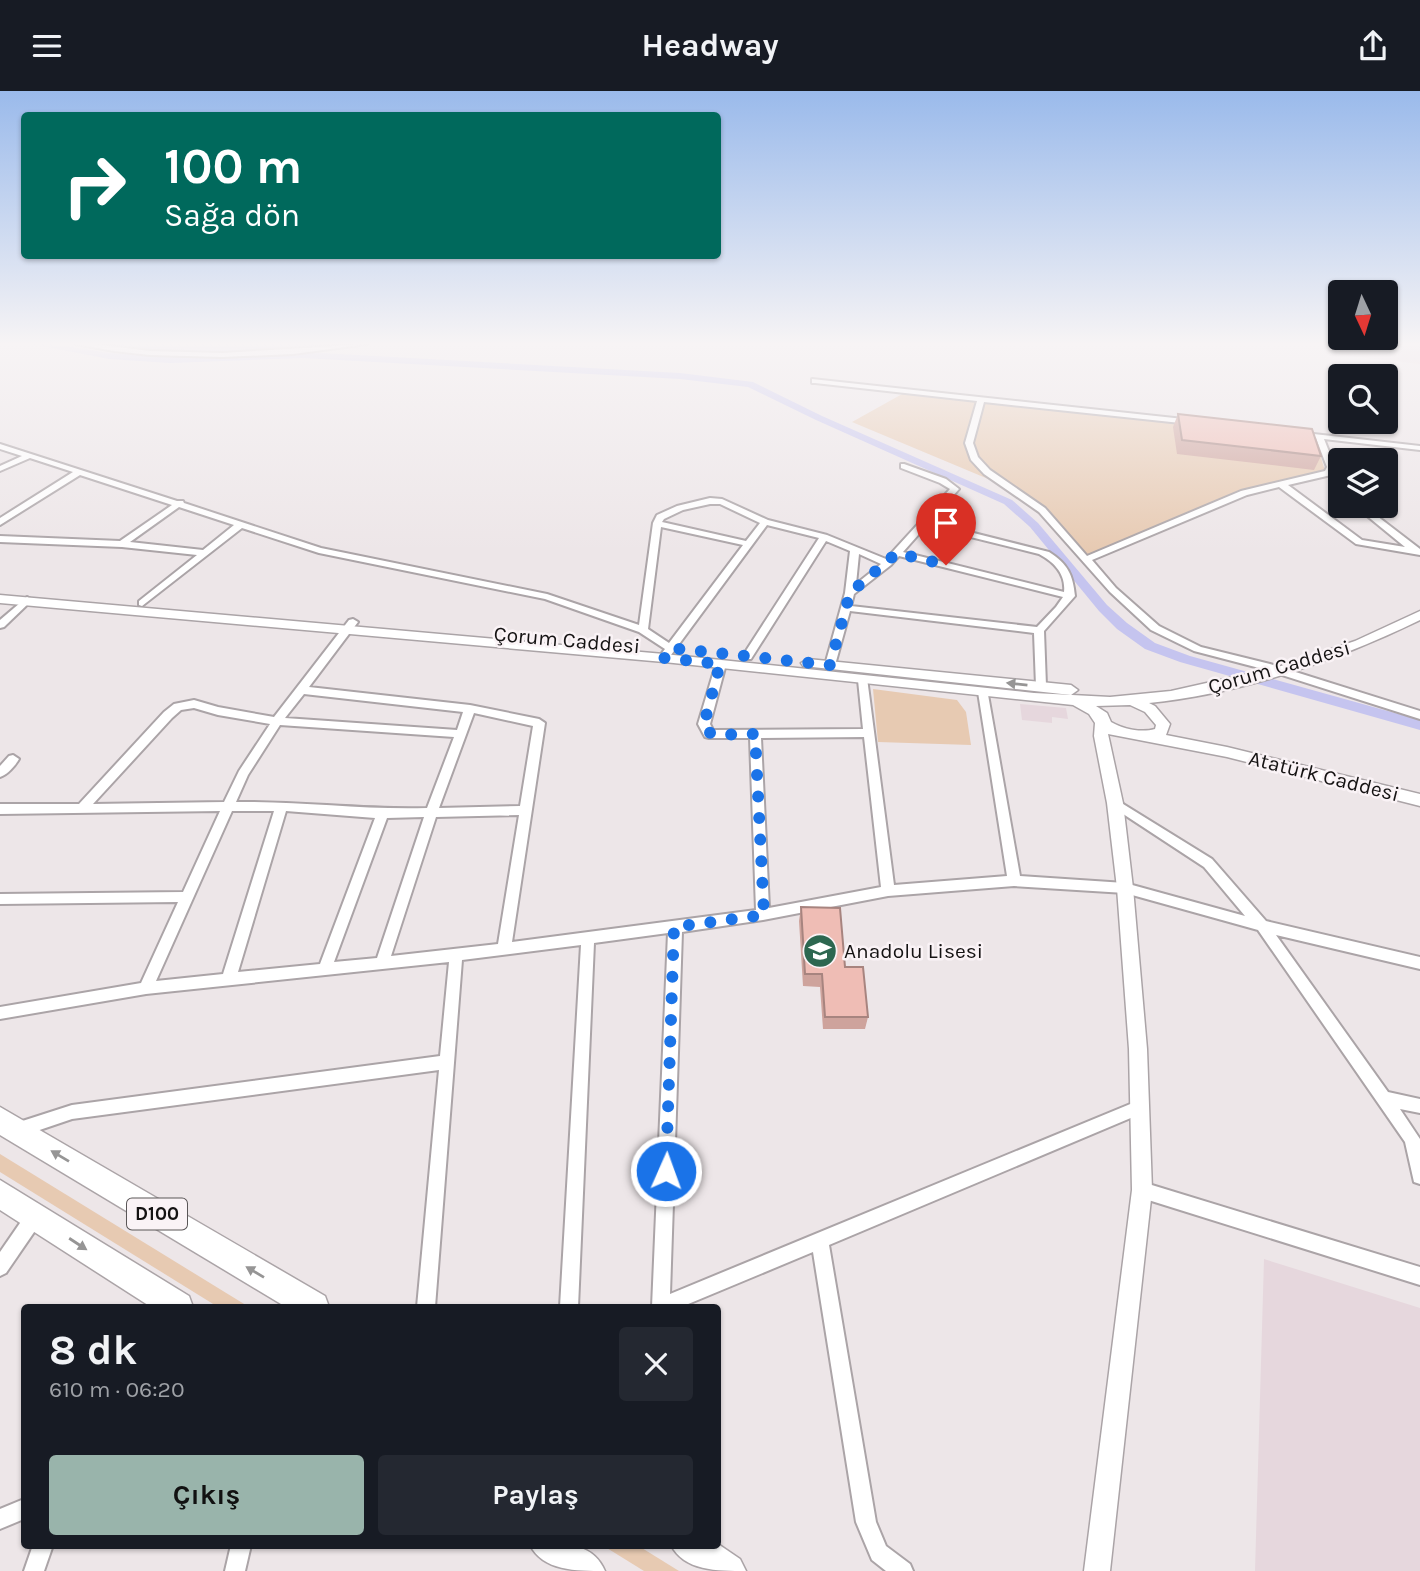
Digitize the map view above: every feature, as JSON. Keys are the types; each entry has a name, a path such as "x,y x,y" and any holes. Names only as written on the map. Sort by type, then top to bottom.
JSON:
{"highway":[{"name":"D100","path":"8,1125 309,1304"},
{"path":"0,1194 173,1304"},
{"path":"553,1549 587,1571"},
{"path":"694,1549 728,1571"}],"main road":[{"name":"Çorum Caddesi","path":"0,590 350,626"},
{"name":"Çorum Caddesi","path":"0,599 667,653 747,657 1041,686 1132,701"},
{"name":"Çorum Caddesi","path":"667,653 720,664 863,680 1072,700 1132,701 1160,698 1282,671 1360,644 1420,615"},
{"path":"1147,736 1163,730 1154,705 1160,698"},
{"path":"1072,700 1091,709 1105,729 1227,752"},
{"path":"1132,701 1157,715 1181,734 1227,752"},
{"path":"1097,1571 1142,1190 1138,1049 1125,888 1105,729 1104,708 1110,702"},
{"name":"Atatürk Caddesi","path":"1227,752 1420,800"}],"street":[{"path":"977,413 969,443 974,458 987,472 1042,510 1085,560 1136,612 1168,636 1198,649 1282,671 1420,715"},
{"path":"1108,413 1197,423"},
{"path":"1292,433 1420,448"},
{"path":"1085,560 1244,493 1331,470 1319,436"},
{"path":"0,446 319,550 547,597 643,630 667,653 765,521"},
{"path":"0,469 29,456"},
{"path":"850,593 888,563 955,489 943,481 904,466"},
{"path":"0,522 79,472"},
{"path":"1282,485 1352,538 1367,544 1418,551"},
{"path":"643,630 657,523 660,517 680,508 710,501 732,505 765,521 824,537 888,563"},
{"path":"122,544 180,503"},
{"path":"1375,518 1418,551"},
{"path":"657,523 749,544"},
{"path":"924,523 1049,555 1060,565 1071,581 1070,596 1039,630 1041,686"},
{"path":"142,603 239,526"},
{"path":"747,657 824,537"},
{"path":"0,539 122,544 205,553"},
{"path":"830,665 850,593 855,550"},
{"path":"897,553 1070,596"},
{"path":"0,625 27,600"},
{"path":"846,608 1039,630"},
{"path":"146,988 243,774 277,721 350,626"},
{"path":"720,664 704,724 706,731 715,735 867,733"},
{"path":"863,680 867,733 888,891"},
{"path":"301,690 470,709 539,723 504,949"},
{"path":"983,692 1014,881"},
{"path":"81,809 178,706 194,704 277,721 462,734"},
{"path":"382,962 431,813 470,709"},
{"path":"755,734 764,915"},
{"path":"0,773 13,759"},
{"path":"1115,803 1208,863 1262,926 1412,1139 1420,1176"},
{"path":"0,809 281,806 383,814 524,810"},
{"path":"229,978 281,806"},
{"path":"326,969 383,814"},
{"path":"0,1013 146,988 456,955 764,915 888,891 1014,881 1125,888 1262,926 1420,963"},
{"path":"0,899 187,897"},
{"path":"661,1304 674,927"},
{"path":"569,1304 588,938"},
{"path":"426,1304 456,955"},
{"path":"8,1125 72,1112 445,1062"},
{"path":"1384,1098 1420,1106"},
{"path":"668,1304 1140,1107"},
{"path":"1142,1190 1420,1276"},
{"path":"0,1267 35,1216"},
{"path":"820,1240 866,1522 879,1553 903,1571"},
{"path":"0,1519 21,1510"},
{"path":"34,1571 42,1549"},
{"path":"235,1571 240,1549"}],"shaded area":[{"path":"868,413 1091,413 1315,437 1325,471 1243,493 1085,560 1042,516 1005,486 852,422"},
{"path":"873,689 957,700 966,712 971,745 878,742"},
{"path":"1020,704 1066,708 1068,719 1052,717 1052,723 1022,720"},
{"path":"0,1154 244,1304 213,1304 0,1172"},
{"path":"1264,1259 1420,1308 1420,1571 1255,1571"},
{"path":"608,1549 643,1549 679,1571 644,1571"}],"building":[{"path":"1178,414 1312,429 1321,456 1182,440"},
{"name":"Anadolu Lisesi","path":"801,907 840,908 845,967 863,967 868,1017 825,1017 822,974 805,974"}],"waterway":[{"path":"809,413 1008,502 1034,525 1103,608 1150,646 1185,659 1420,725"}],"place":[{"name":"Anadolu Lisesi","path":"820,951"}],"route":[{"path":"666,1171 674,927 764,915 755,734 715,735 706,731 704,724 720,664 664,658 670,648 830,665 850,593 897,553 946,565"}]}
